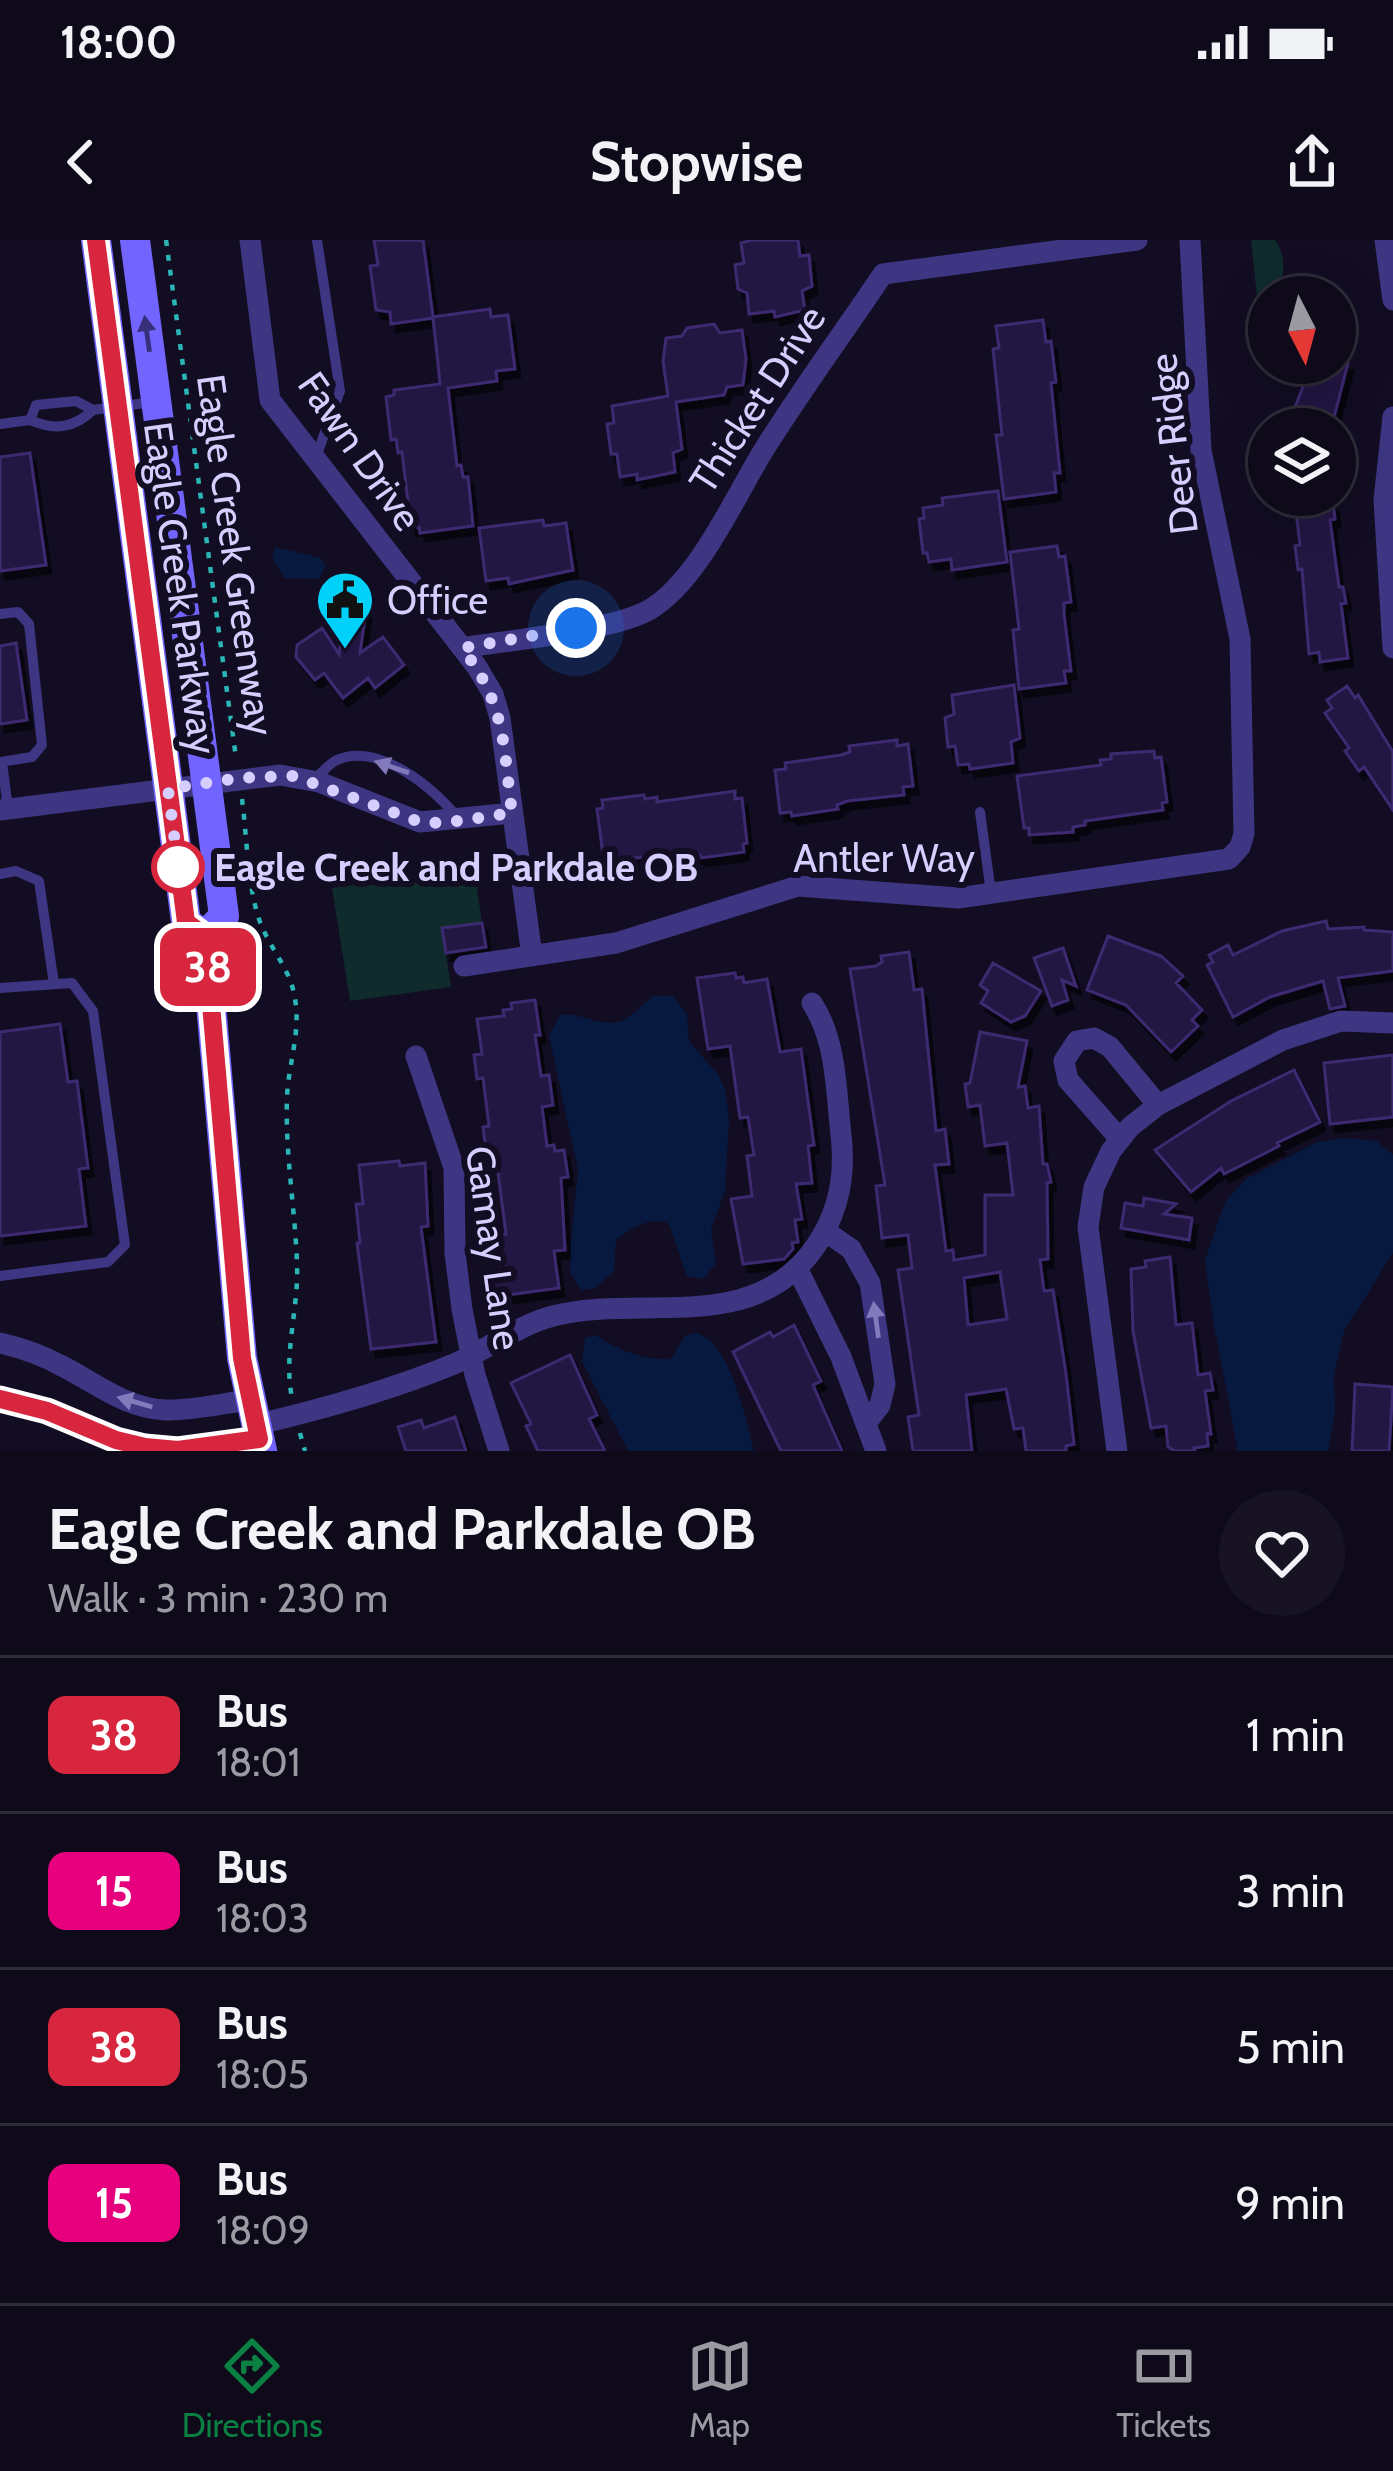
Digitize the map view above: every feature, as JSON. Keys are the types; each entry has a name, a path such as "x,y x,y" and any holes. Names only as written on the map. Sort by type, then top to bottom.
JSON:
{"main road":[{"name":"Eagle Creek Parkway","path":"96,240 105,408 186,922 205,936"},
{"name":"Eagle Creek Parkway","path":"135,240 224,916 205,936 236,1293 257,1429"}],"street":[{"name":"Fawn Drive","path":"250,240 270,400 484,677 497,706 532,956"},
{"name":"Thicket Drive","path":"462,648 614,622 666,598 686,577 767,445 883,274 1137,240"},
{"name":"Deer Ridge","path":"1190,240 1201,450 1240,638 1244,834 1236,852"},
{"path":"1385,240 1393,299"},
{"path":"1393,417 1384,500 1393,648"},
{"path":"4,809 280,775 313,780 410,819 460,820 512,813"},
{"name":"Antler Way","path":"464,966 616,944 799,886 958,898 1218,863 1236,852"},
{"path":"0,1399 47,1411 114,1445 178,1450 344,1404 471,1357 548,1317 734,1303 768,1290 797,1268 826,1231 840,1190 843,1156 829,1042 812,1004"},
{"path":"1118,1451 1088,1227 1097,1178 1120,1139 1159,1106 1301,1031 1351,1020 1393,1023"},
{"path":"1120,1139 1068,1079 1064,1061 1076,1041 1094,1038 1110,1047 1159,1106"},
{"name":"Gamay Lane","path":"416,1055 454,1168 456,1265 471,1357 499,1451"},
{"path":"826,1231 850,1249 871,1283 885,1384 880,1405 867,1422"},
{"path":"797,1268 842,1357 876,1451"},
{"path":"0,1343 26,1349 102,1391 142,1406 257,1429"}],"lane":[{"path":"315,460 340,392 317,240"},
{"path":"30,421 36,405 76,401 105,408 156,402"},
{"path":"0,424 30,421 47,428 78,424 105,408"},
{"path":"0,614 18,612 28,624 43,746 32,758 1,762 4,809"},
{"path":"313,780 337,760 361,758 401,766 436,791 460,820"},
{"path":"980,812 991,893"},
{"path":"0,874 16,871 39,881 54,984"},
{"path":"0,988 72,983 93,1011 125,1245 108,1262 0,1276"}],"path":[{"name":"Eagle Creek Greenway","path":"166,240 256,911 296,999 297,1040 287,1092 286,1134 296,1307 286,1370"}],"green space":[{"path":"1251,240 1275,240 1282,253 1283,276 1255,276"},
{"path":"474,867 482,923 442,929 451,987 350,1001 332,888"}],"water":[{"path":"275,547 321,558 326,565 319,579 284,578 272,558"},
{"path":"653,996 673,996 687,1014 689,1041 725,1089 729,1119 725,1191 711,1229 716,1263 704,1279 687,1276 669,1224 648,1222 616,1240 614,1272 595,1288 581,1290 570,1272 578,1170 549,1036 560,1015 614,1023"},
{"path":"1377,1141 1393,1155 1393,1253 1344,1331 1334,1375 1335,1414 1328,1451 1238,1451 1205,1260 1226,1200 1246,1179 1317,1142"},
{"path":"694,1333 706,1337 726,1363 754,1451 628,1451 582,1361 585,1338 595,1335 631,1353 671,1359 684,1337"}],"building":[{"path":"374,240 423,240 433,317 490,309 491,317 508,315 515,369 496,371 497,381 448,388 457,466 468,477 473,526 420,533 419,527 411,528 402,452 398,453 396,439 391,440 386,397 394,395 394,390 440,384 433,318 391,324 390,312 376,310 370,266 378,265"},
{"path":"798,240 800,256 809,255 812,286 802,291 805,310 775,317 774,311 749,314 747,293 738,289 735,265 744,263 741,243"},
{"path":"1043,320 1056,382 1051,383 1060,473 1054,473 1056,492 1004,499 996,435 1002,435 993,349 999,348 996,326"},
{"path":"714,324 720,333 742,330 743,385 727,387 724,395 676,402 682,449 673,453 675,472 637,480 637,474 620,477 607,424 614,423 612,406 668,396 663,362 666,338 682,336 687,328"},
{"path":"1304,384 1343,384 1336,408 1295,408"},
{"path":"30,453 46,565 0,571 0,457"},
{"path":"998,491 1007,562 952,570 951,559 929,562 923,553 919,519 924,518 923,508 943,505 942,498"},
{"path":"1296,516 1335,516 1330,520 1339,587 1343,587 1346,603 1341,604 1348,658 1320,662 1319,652 1309,654 1302,569 1298,570 1295,546 1300,545"},
{"path":"543,520 544,526 566,523 573,570 509,584 508,578 486,581 479,528"},
{"path":"1057,546 1059,557 1065,556 1071,602 1064,603 1064,614 1071,671 1064,671 1066,683 1019,689 1013,630 1019,629 1010,552"},
{"name":"Office","path":"357,599 366,611 360,653 383,637 404,665 375,688 368,678 343,698 324,673 315,680 296,657 297,645 322,628 339,654 345,609"},
{"path":"16,643 27,720 0,724 0,646"},
{"path":"1014,685 1020,738 1011,742 1013,763 970,769 969,764 958,765 955,746 948,747 945,718 954,714 952,695"},
{"path":"1347,686 1355,698 1358,695 1393,752 1393,810 1364,767 1359,771 1325,713 1332,708 1327,700"},
{"path":"897,740 897,746 908,744 913,786 903,787 904,795 847,801 837,805 838,809 792,816 791,812 780,813 775,770 786,769 785,763 841,755 850,752 849,746"},
{"path":"1154,751 1155,758 1161,757 1167,802 1162,803 1163,810 1085,821 1073,827 1073,832 1029,835 1029,828 1024,828 1017,776 1101,765 1100,760 1111,759 1111,754"},
{"path":"735,791 735,799 742,798 744,852 700,858 688,852 609,861 608,854 603,855 597,809 603,808 602,800 644,795 645,799 657,797 657,802"},
{"path":"1326,921 1328,929 1364,927 1393,932 1393,971 1338,978 1345,1006 1330,1009 1323,981 1270,997 1233,1017 1207,965 1213,962 1209,955 1228,945 1233,955 1282,931"},
{"path":"482,923 486,947 446,953 442,928"},
{"path":"1108,936 1161,956 1183,976 1176,983 1202,1010 1192,1020 1198,1026 1171,1052 1126,1005 1087,990"},
{"path":"1063,948 1076,986 1062,980 1068,1000 1052,1006 1034,958"},
{"path":"909,952 914,990 922,989 936,1131 945,1129 949,1164 935,1165 946,1251 953,1250 954,1260 985,1255 985,1195 1013,1195 1007,1143 985,1146 980,1105 968,1107 965,1084 970,1083 980,1032 1027,1041 1018,1087 1025,1086 1028,1108 1039,1106 1043,1164 1047,1164 1051,1182 1047,1183 1048,1259 1040,1260 1044,1291 1053,1290 1066,1374 1074,1444 1066,1446 1066,1451 1026,1451 1023,1428 1014,1429 1006,1389 966,1395 972,1451 913,1451 908,1417 919,1415 898,1270 912,1268 908,1235 882,1238 876,1186 885,1185 850,969 876,966 881,956","holes":["1000,1272 1007,1319 968,1325 964,1278"]},
{"path":"993,963 1041,991 1025,1016 1011,1022 981,1003 988,991 980,985"},
{"path":"735,973 744,983 767,979 780,1052 801,1049 814,1145 808,1146 812,1183 796,1184 802,1219 795,1220 798,1242 792,1243 784,1259 743,1264 731,1199 752,1196 747,1156 754,1155 748,1117 740,1118 730,1046 708,1049 697,978"},
{"path":"535,1000 541,1076 549,1075 553,1105 542,1107 547,1146 564,1150 568,1177 561,1178 565,1250 554,1251 559,1288 493,1297 490,1273 501,1271 496,1235 506,1234 495,1150 486,1151 483,1127 489,1126 483,1078 477,1079 474,1055 482,1054 477,1019 504,1016 503,1010 512,1009 511,1003"},
{"path":"60,1024 68,1082 77,1081 88,1168 79,1169 86,1226 0,1236 0,1032"},
{"path":"1393,1055 1393,1117 1330,1124 1324,1063"},
{"path":"1294,1070 1320,1122 1277,1143 1279,1146 1224,1174 1221,1168 1191,1192 1155,1150 1231,1101"},
{"path":"399,1161 400,1166 425,1163 428,1226 421,1227 436,1342 371,1349 357,1243 356,1204 363,1204 359,1165"},
{"path":"1144,1198 1176,1204 1164,1214 1192,1218 1189,1240 1121,1228 1125,1203 1143,1206"},
{"path":"1170,1257 1176,1325 1192,1323 1198,1375 1210,1373 1213,1390 1205,1391 1211,1434 1207,1434 1208,1446 1195,1451 1175,1451 1168,1447 1166,1426 1151,1428 1133,1331 1131,1269"},
{"path":"794,1325 821,1381 813,1385 842,1451 781,1451 733,1352"},
{"path":"570,1355 597,1415 589,1419 605,1451 538,1451 526,1426 531,1424 511,1383"},
{"path":"1355,1384 1393,1387 1389,1451 1352,1451"},
{"path":"455,1417 466,1451 406,1451 398,1427 421,1420 424,1428"}],"bus line":[{"name":"38","path":"0,1399 145,1447 178,1450 259,1439 242,1358 205,936 186,922 96,240"}],"place":[{"name":"Office","path":"345,651"},
{"name":"Eagle Creek and Parkdale OB","path":"178,867"}],"route":[{"path":"178,867 179,873 168,789 280,775 319,782 420,822 512,813 497,706 484,677 462,648 576,628"}]}
